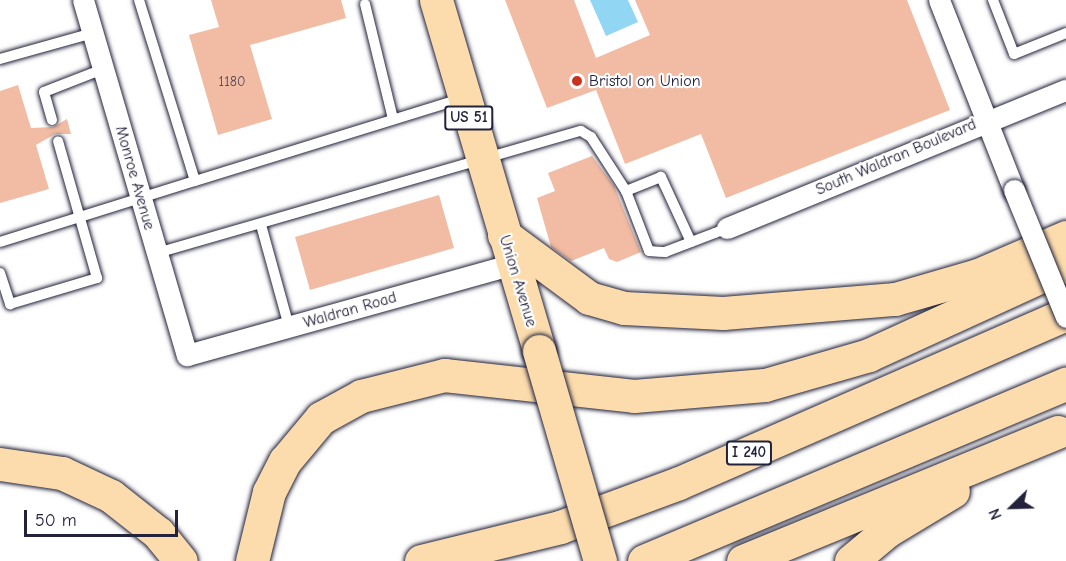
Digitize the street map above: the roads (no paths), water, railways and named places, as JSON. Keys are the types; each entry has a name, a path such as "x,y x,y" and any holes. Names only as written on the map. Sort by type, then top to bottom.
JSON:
{"main road":[{"name":"Union Avenue","path":"436,0 600,561"},
{"path":"508,249 590,298 624,308 712,313 844,308 894,299 978,276 1066,237"},
{"path":"253,554 269,492 307,433 339,408 392,385 444,375 634,396 765,385 869,355 1066,265"},
{"name":"I 240","path":"421,561 560,527 679,483 1066,315"},
{"path":"644,561 1066,384"},
{"path":"743,561 1062,430"},
{"path":"850,561 905,520 1062,430"},
{"path":"0,464 62,473 111,496 158,533 181,561"}],"street":[{"name":"Monroe Avenue","path":"83,0 187,355"},
{"path":"939,0 985,119 1066,315"},
{"name":"South Waldran Boulevard","path":"727,228 985,119 1066,90"},
{"name":"Waldran Road","path":"187,355 289,327 508,249"}],"lane":[{"path":"139,0 195,181"},
{"path":"993,0 1014,54 1066,33"},
{"path":"365,4 393,119"},
{"path":"0,59 93,33"},
{"path":"52,120 44,92 103,69"},
{"path":"0,242 463,98"},
{"path":"157,253 482,163 581,131 591,137 626,191 649,251 665,252 727,228"},
{"path":"0,273 10,304 97,278 58,141"},
{"path":"626,191 661,177 691,242"},
{"path":"261,225 289,327"}],"water":[{"path":"590,0 628,0 638,22 606,36"}],"place":[{"name":"Bristol on Union","path":"577,81"}]}
